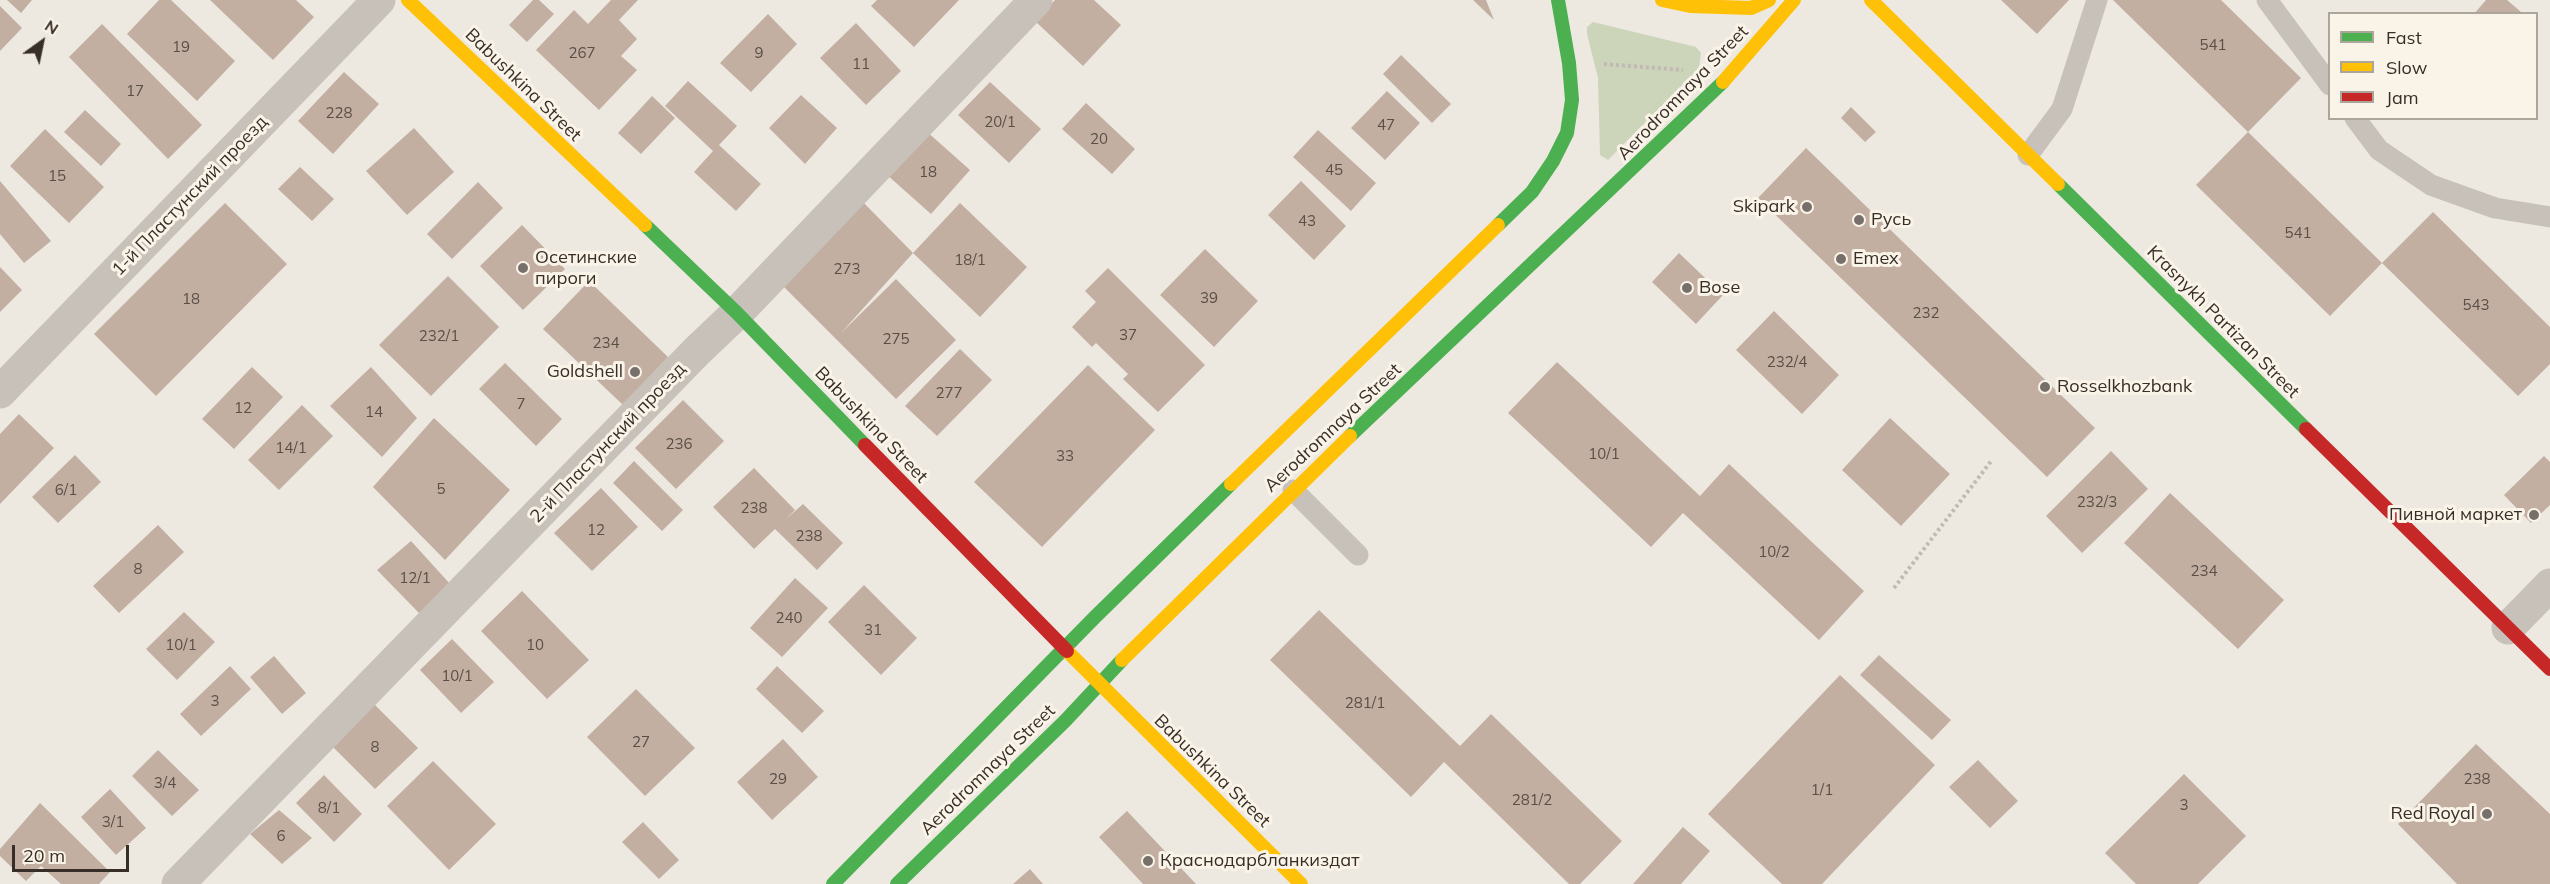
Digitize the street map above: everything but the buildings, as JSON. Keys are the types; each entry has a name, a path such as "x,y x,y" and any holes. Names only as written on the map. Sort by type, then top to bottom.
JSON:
{"street":[{"name":"1-й Пластунский проезд","path":"0,392 379,0"},
{"name":"Babushkina Street","path":"408,0 737,313 1065,650 1301,884"},
{"name":"2-й Пластунский проезд","path":"178,884 697,351 737,313 1036,0"},
{"name":"Aerodromnaya Street","path":"833,884 1095,617 1532,192 1553,162 1567,133 1572,100 1569,63 1558,0"},
{"path":"1662,0 1690,6 1751,8 1769,0"},
{"name":"Aerodromnaya Street","path":"897,884 1293,490 1718,88 1794,0"},
{"name":"Krasnykh Partizan Street","path":"1871,0 2550,669"},
{"path":"2508,628 2550,585"}],"lane":[{"path":"2028,155 2062,109 2097,0"},
{"path":"2267,0 2328,82"},
{"path":"2356,120 2379,150 2431,186 2495,208 2550,217"},
{"path":"1293,490 1358,555"}],"path":[{"path":"1595,64 1676,67 1685,70"},
{"path":"1894,588 1992,460"}],"green space":[{"path":"1593,22 1696,47 1701,53 1699,68 1608,160 1600,155 1598,78 1587,34 1587,27"}],"traffic: fast":[{"path":"1498,225 1532,192 1553,161 1567,133 1572,100 1569,63 1558,0"},
{"path":"1350,436 1723,82"},
{"path":"2058,184 2306,429"},
{"path":"645,225 737,313 865,445"},
{"path":"833,884 1095,617 1231,484"},
{"path":"897,884 1065,721 1122,660"}],"traffic: slow":[{"path":"408,0 645,225"},
{"path":"1662,0 1690,6 1751,8 1769,0"},
{"path":"1723,82 1794,0"},
{"path":"1871,0 2058,184"},
{"path":"1231,484 1498,225"},
{"path":"1122,660 1350,436"},
{"path":"1067,651 1301,884"}],"traffic: jam":[{"path":"2306,429 2550,669"},
{"path":"865,445 1067,651"}],"place":[{"name":"Skipark","path":"1807,207"},
{"name":"Русь","path":"1859,220"},
{"name":"Emex","path":"1841,259"},
{"name":"Осетинские пироги","path":"523,268"},
{"name":"Bose","path":"1687,288"},
{"name":"Goldshell","path":"635,372"},
{"name":"Rosselkhozbank","path":"2045,387"},
{"name":"Пивной маркет","path":"2534,515"},
{"name":"Red Royal","path":"2487,814"},
{"name":"Краснодарбланкиздат","path":"1148,861"}]}
